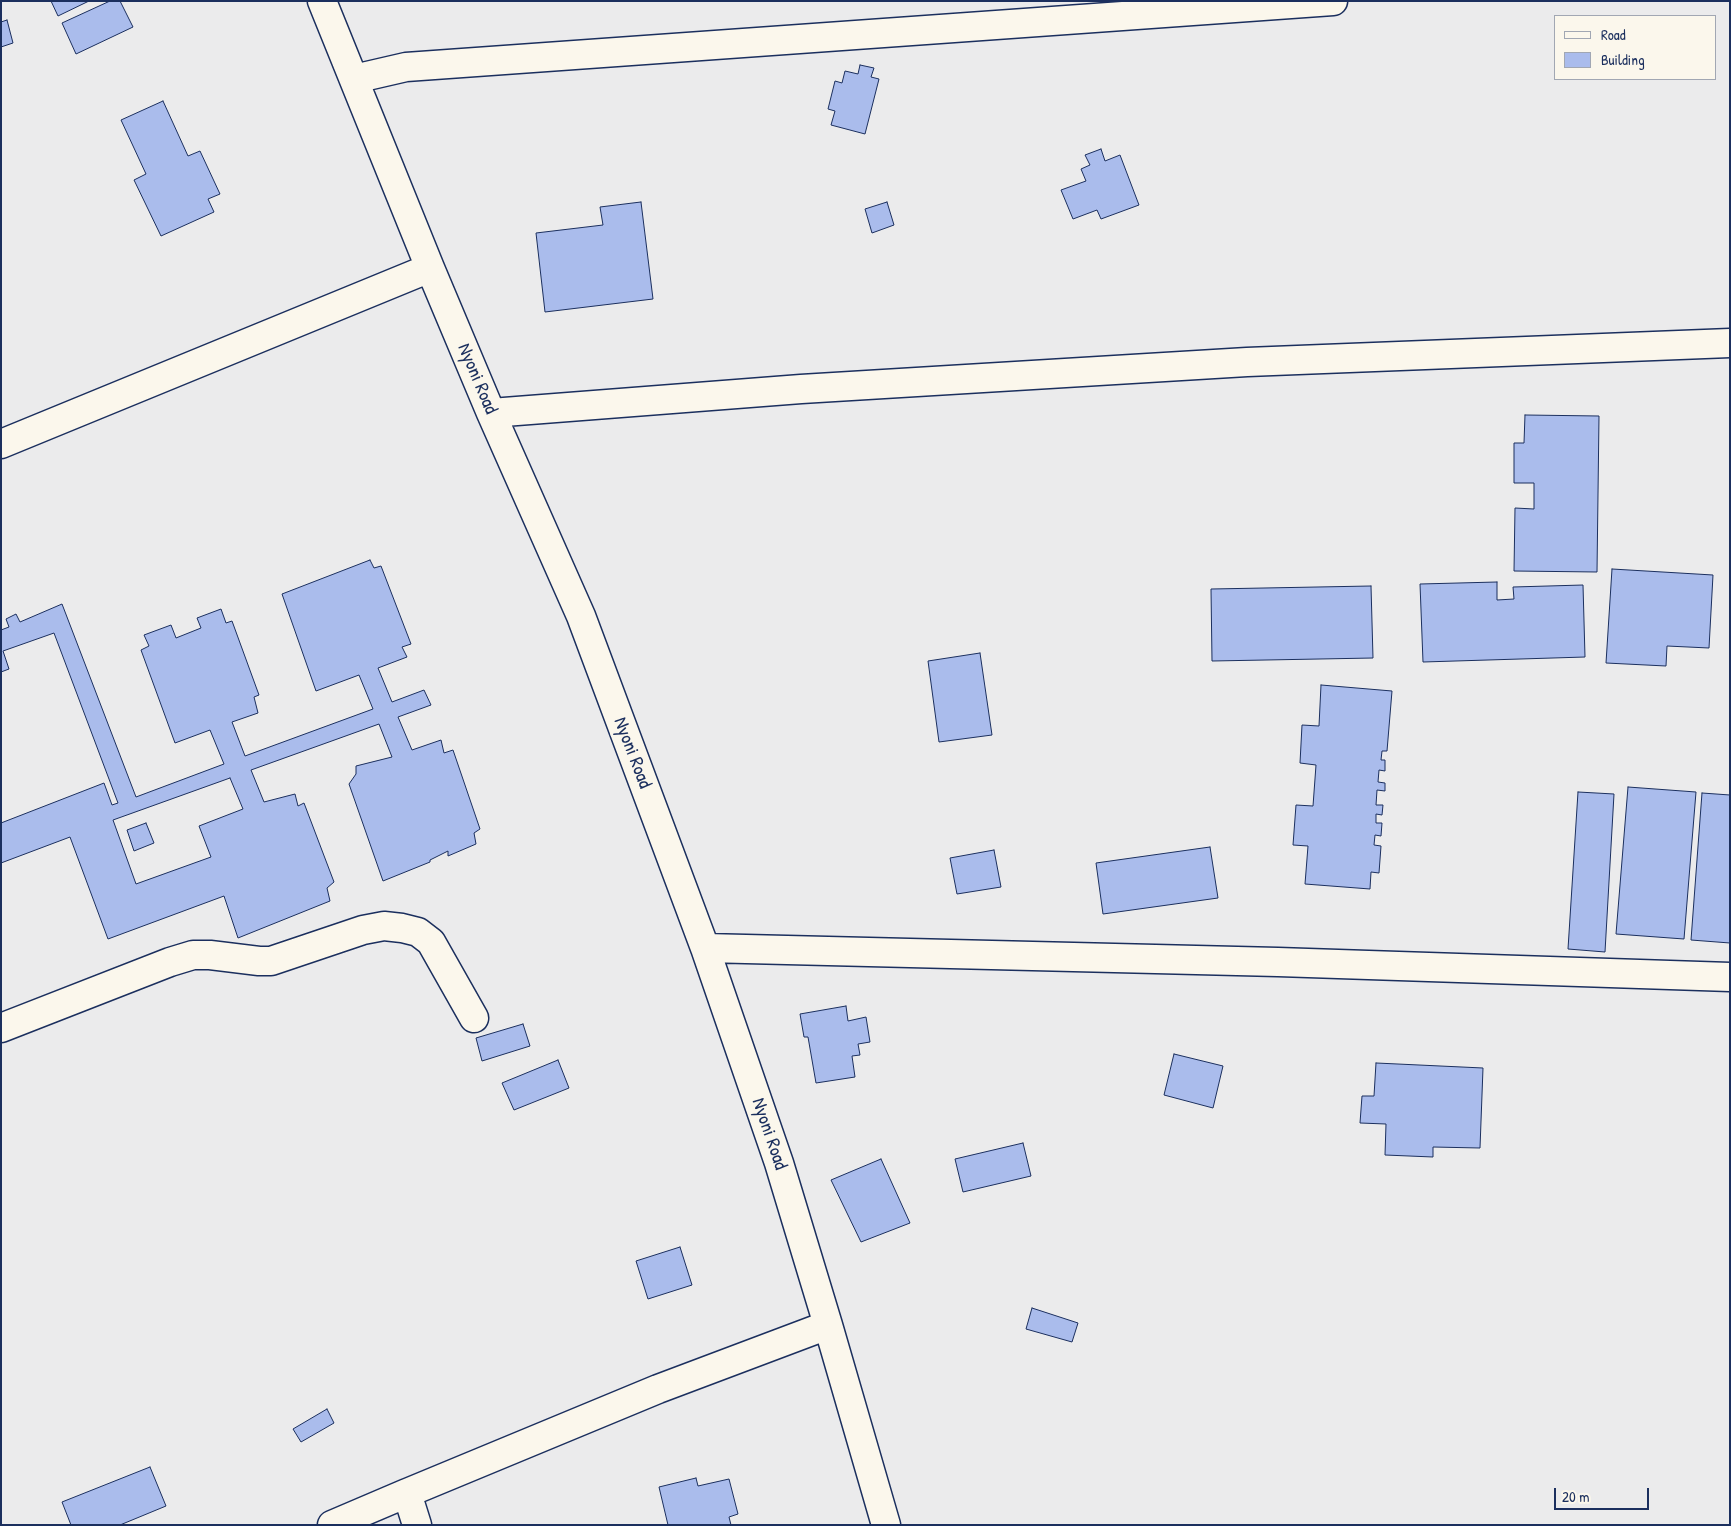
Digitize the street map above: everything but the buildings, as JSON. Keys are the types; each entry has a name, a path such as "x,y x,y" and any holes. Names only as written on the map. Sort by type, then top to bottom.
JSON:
{"street":[{"name":"Nyoni Road","path":"322,1 491,413 581,616 705,948 779,1163 886,1525"},
{"path":"354,79 406,67 1333,1"},
{"path":"1,444 430,268"},
{"path":"491,413 801,389 1237,362 1730,343"},
{"path":"1,1028 170,962 193,955 271,961 363,930 384,926 418,932 431,942 474,1018"},
{"path":"705,948 1278,962 1730,977"},
{"path":"332,1525 658,1389 828,1324"},
{"path":"407,1493 417,1525"}]}
